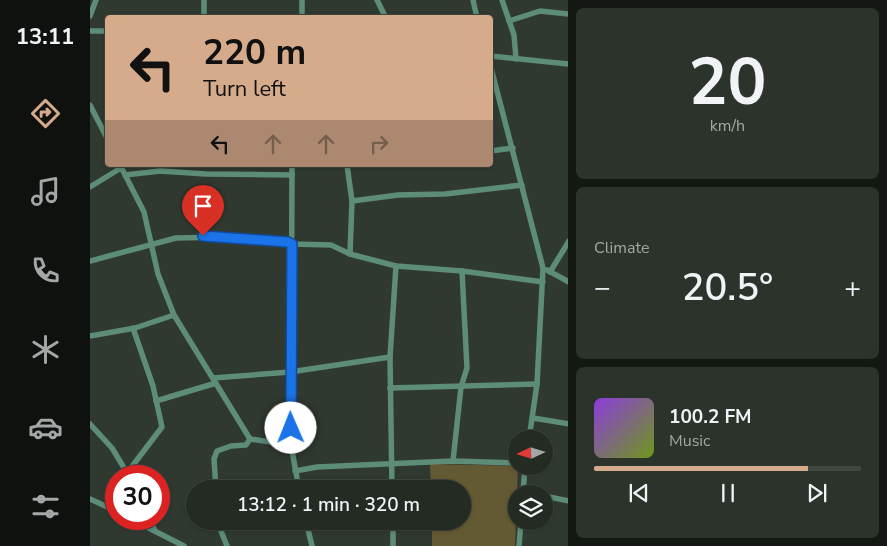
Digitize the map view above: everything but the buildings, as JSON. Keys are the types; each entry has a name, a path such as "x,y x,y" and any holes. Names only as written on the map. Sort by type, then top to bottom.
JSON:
{"street":[{"path":"90,16 96,0"},
{"path":"204,0 204,15"},
{"path":"302,0 302,15"},
{"path":"377,0 384,15"},
{"path":"473,0 477,15"},
{"path":"502,0 514,35 516,59"},
{"path":"509,21 540,11 568,14"},
{"path":"90,31 105,31"},
{"path":"493,56 568,64"},
{"path":"493,75 543,268 537,384 531,430"},
{"path":"90,105 105,134"},
{"path":"493,151 513,148"},
{"path":"90,187 120,167"},
{"path":"121,167 144,212 158,274 174,315 250,439"},
{"path":"218,167 219,174"},
{"path":"292,167 291,445 297,480"},
{"path":"347,167 352,201 350,254"},
{"path":"125,175 159,168 219,174 292,175"},
{"path":"352,201 398,195 446,194 522,185"},
{"path":"90,261 151,243 176,238 203,236 251,238 292,244 331,245 350,254 396,266 462,271 543,282"},
{"path":"550,272 568,241"},
{"path":"392,480 390,357 396,266"},
{"path":"543,268 568,282"},
{"path":"453,462 461,387 466,368 462,271"},
{"path":"90,336 133,328 174,315"},
{"path":"133,328 162,427 135,465"},
{"path":"156,402 214,380 290,372 390,357"},
{"path":"390,388 537,384"},
{"path":"533,418 568,424"},
{"path":"90,424 112,448 122,465"},
{"path":"250,439 291,445"},
{"path":"215,480 214,459 217,451 231,446 246,445 250,439"},
{"path":"295,471 316,467 392,464 508,463"},
{"path":"553,498 568,502"},
{"path":"90,499 105,506"},
{"path":"221,530 227,546"},
{"path":"308,530 312,546"},
{"path":"393,530 393,546"},
{"path":"519,546 520,530"},
{"path":"155,531 184,546"}],"shaded area":[{"path":"430,464 508,466 508,475 518,475 517,485 508,485 508,530 516,530 515,546 432,546 432,530 471,530 471,480 431,480"}],"route":[{"path":"203,236 251,238 292,244 291,428"}]}
